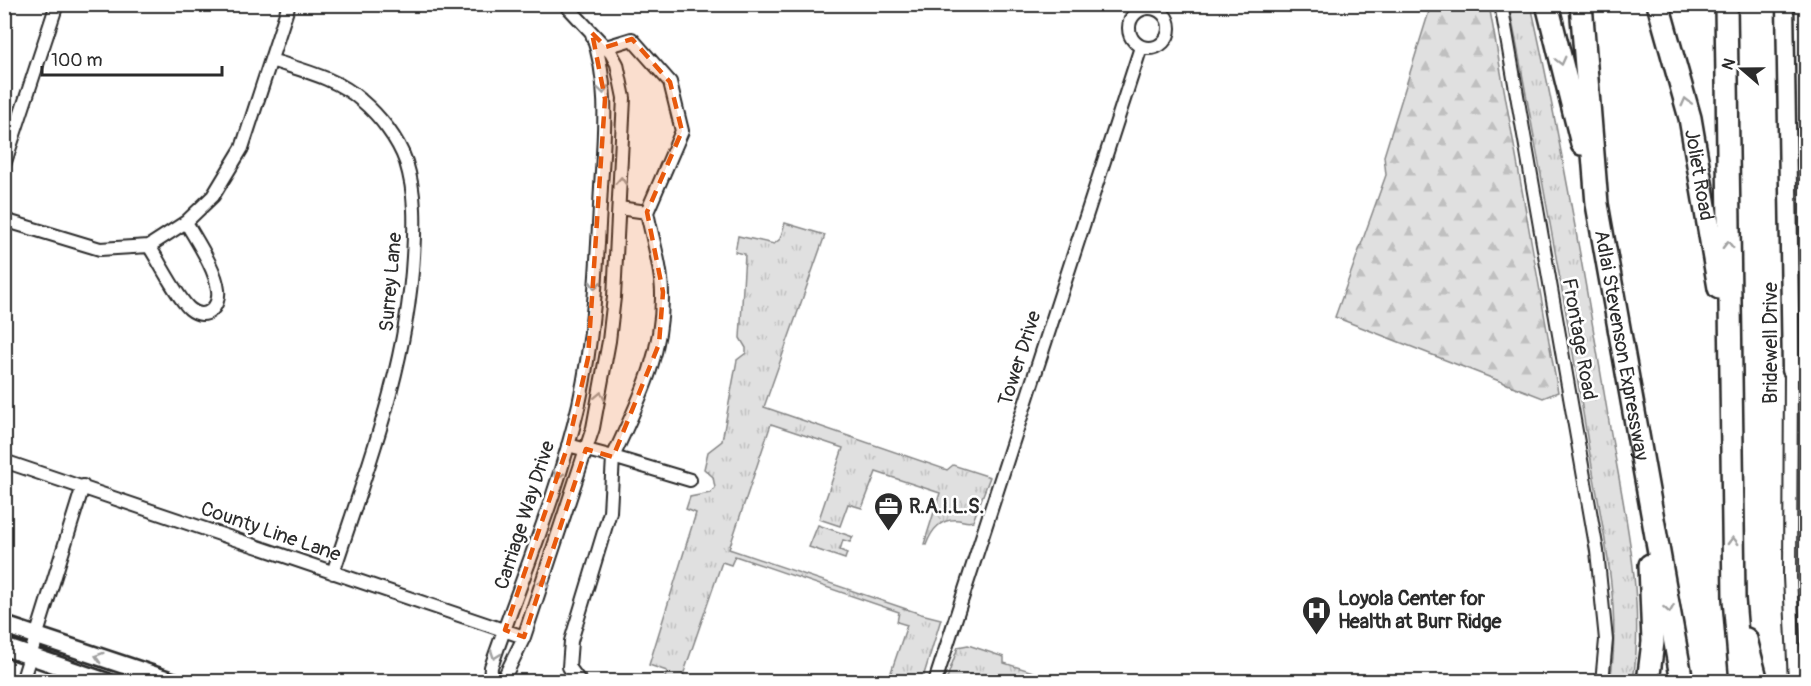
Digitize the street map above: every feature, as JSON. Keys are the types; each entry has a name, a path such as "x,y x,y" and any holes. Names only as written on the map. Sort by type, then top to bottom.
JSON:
{"highway":[{"path":"1547,4 1597,204"},
{"name":"Adlai Stevenson Expressway","path":"1581,4 1597,204 1682,681"},
{"name":"Joliet Road","path":"1658,4 1690,118 1729,345"},
{"path":"1726,4 1734,599 1741,681"},
{"path":"1647,490 1653,642 1648,681"},
{"path":"1734,599 1757,681"}],"street":[{"path":"4,165 57,4"},
{"path":"4,220 100,249 149,246 186,222 213,196 242,148 289,4"},
{"name":"Carriage Way Drive","path":"502,681 524,637 586,449 606,361 614,297 623,140 622,82 617,64 606,47 565,4"},
{"name":"Frontage Road","path":"1501,4 1598,551 1606,640 1602,681"},
{"name":"Bridewell Drive","path":"1785,4 1799,347 1790,577 1795,681"},
{"name":"Carriage Way Drive","path":"490,681 491,667 568,445 588,358 595,295 605,99 597,48 592,33"},
{"path":"580,681 569,667 571,641 610,512 613,457 645,387 659,344 663,292 647,212 682,131 670,82 632,39 606,47"},
{"name":"Tower Drive","path":"935,681 1141,47"},
{"name":"Surrey Lane","path":"271,60 335,82 361,99 394,138 405,160 415,204 411,287 402,351 386,410 333,573"},
{"path":"603,140 623,140"},
{"path":"620,208 647,212"},
{"path":"149,246 190,309 203,315 210,313 216,305 218,290 206,258 186,222"},
{"path":"588,358 606,361"},
{"path":"568,445 690,480"},
{"name":"County Line Lane","path":"4,461 524,637"},
{"path":"22,681 83,486"},
{"path":"4,625 175,681"},
{"path":"4,647 107,681"}],"highlighted area":[{"path":"592,33 606,47 632,39 670,82 682,131 647,212 663,292 659,344 613,457 586,449 524,637 505,630 568,445 588,358 605,99"}],"green space":[{"path":"1431,5 1489,5 1558,392 1543,398 1335,317 1386,175 1384,156"},
{"path":"1509,5 1531,5 1572,210 1631,548 1637,615 1633,681 1610,681 1614,623 1604,531"},
{"path":"785,223 825,235 764,407 947,470 953,465 990,477 973,521 953,520 942,523 931,534 926,545 924,544 940,493 876,472 862,508 848,504 840,526 819,519 843,448 771,424 729,549 941,619 922,681 888,681 907,625 897,622 899,612 735,556 731,565 722,562 681,681 664,681 667,671 649,665 696,513 686,509 690,497 710,493 715,488 713,477 704,469 708,452 722,441 737,360 746,353 746,348 740,338 745,254 735,252 738,236 774,244 780,239"},
{"path":"818,525 853,537 850,542 843,540 840,550 847,553 845,559 809,547"},
{"path":"968,645 1004,657 1004,663 1062,681 946,681 958,647"}],"place":[{"name":"R.A.I.L.S.","path":"888,532"},
{"name":"Loyola Center for Health at Burr Ridge","path":"1317,636"}]}
